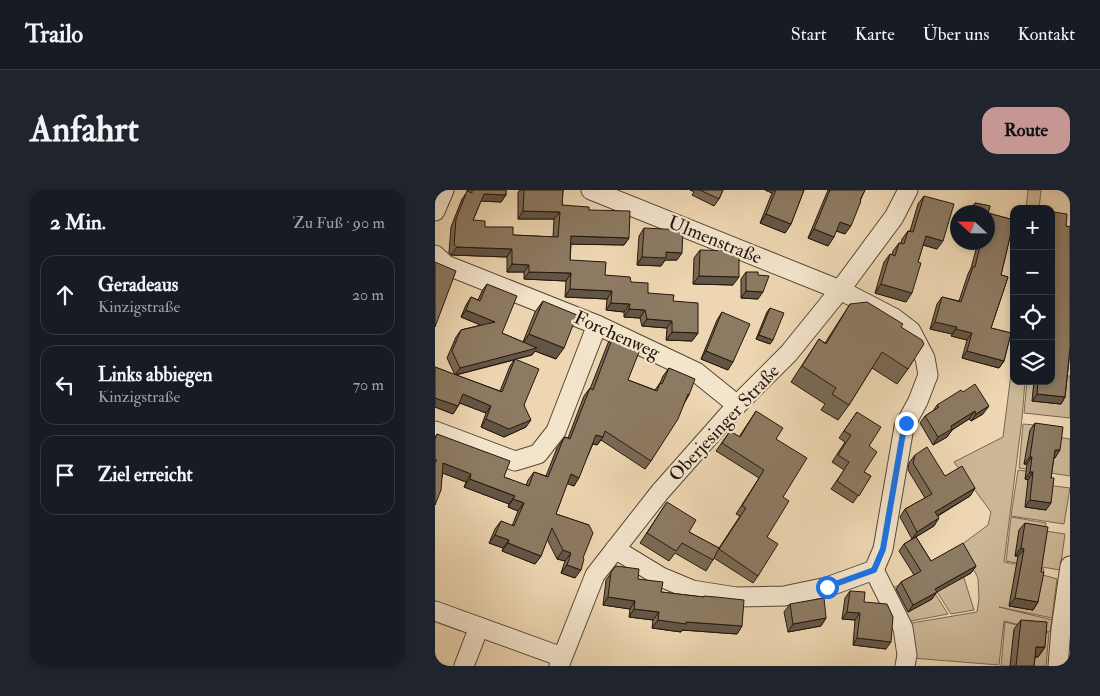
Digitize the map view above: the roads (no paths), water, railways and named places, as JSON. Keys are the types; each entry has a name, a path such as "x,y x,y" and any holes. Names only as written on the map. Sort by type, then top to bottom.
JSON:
{"street":[{"path":"435,211 444,190"},
{"name":"Ulmenstraße","path":"591,190 610,193 840,290 894,318 911,331 925,358 928,375 918,401 904,427 883,549 874,570"},
{"name":"Oberjesinger Straße","path":"561,661 595,575 661,492 737,405 789,353 840,290 893,217 908,190"},
{"name":"Forchenweg","path":"435,255 446,265 597,325 696,372 737,405"},
{"path":"435,431 515,461 538,454 556,431 597,325"},
{"path":"615,549 661,577 691,590 736,597 784,596 827,587 874,570 903,628 906,661"},
{"path":"1059,666 1061,629 1070,566"},
{"path":"435,611 561,661"},
{"path":"464,666 479,627"}]}
